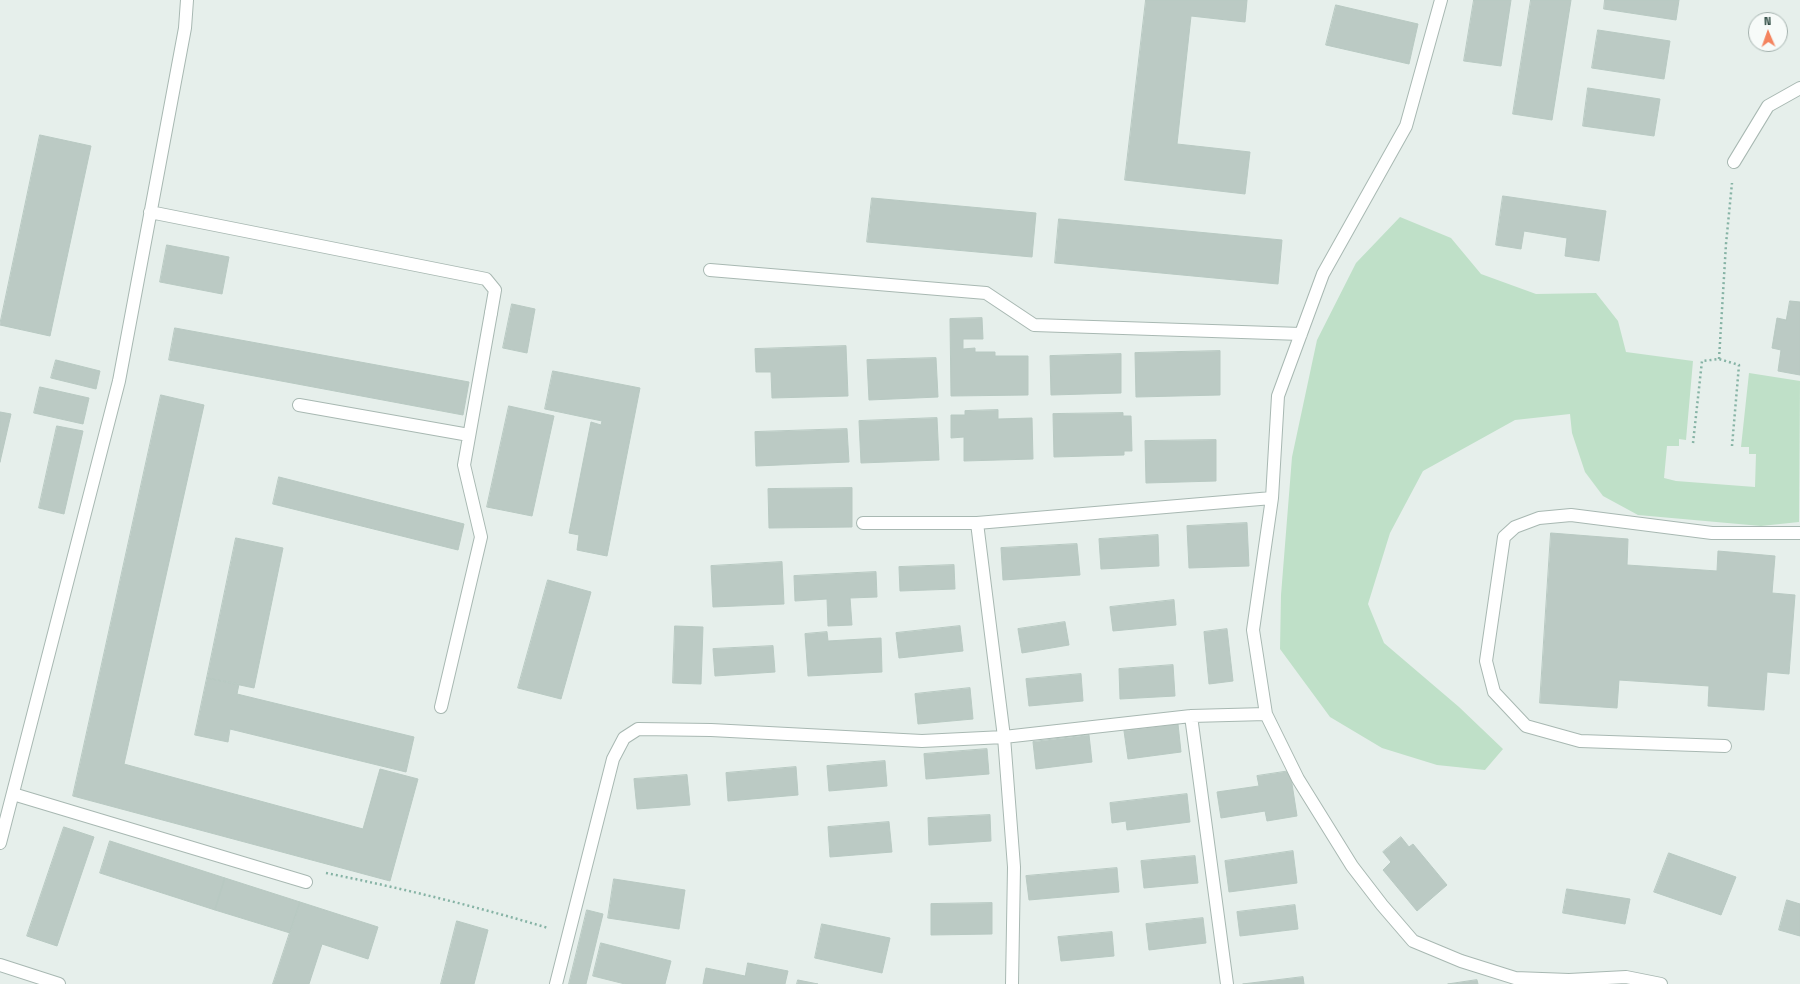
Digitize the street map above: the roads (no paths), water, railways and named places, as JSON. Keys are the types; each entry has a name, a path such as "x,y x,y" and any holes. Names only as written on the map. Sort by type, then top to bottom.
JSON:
{"street":[{"path":"0,843 118,381 184,28 187,0"},
{"path":"1441,0 1406,126 1323,274 1278,396 1272,498 1253,630 1266,714 1298,779 1352,866 1382,905 1413,941 1461,961 1515,978 1569,980 1626,977 1662,984"},
{"path":"1734,162 1768,106 1800,88"},
{"path":"150,212 486,279 495,290 464,465 481,537 441,707"},
{"path":"710,270 986,293 1034,325 1301,334"},
{"path":"299,405 469,435"},
{"path":"863,523 977,523 1272,498"},
{"path":"1725,746 1580,741 1526,726 1494,692 1486,661 1504,537 1515,527 1539,518 1571,515 1712,533 1800,534"},
{"path":"977,523 1004,737 1014,867 1012,984"},
{"path":"556,984 613,759 624,738 638,729 711,730 922,741 1004,737 1191,716 1266,714"},
{"path":"1191,716 1227,984"},
{"path":"13,794 306,882"},
{"path":"0,966 58,984"}]}
